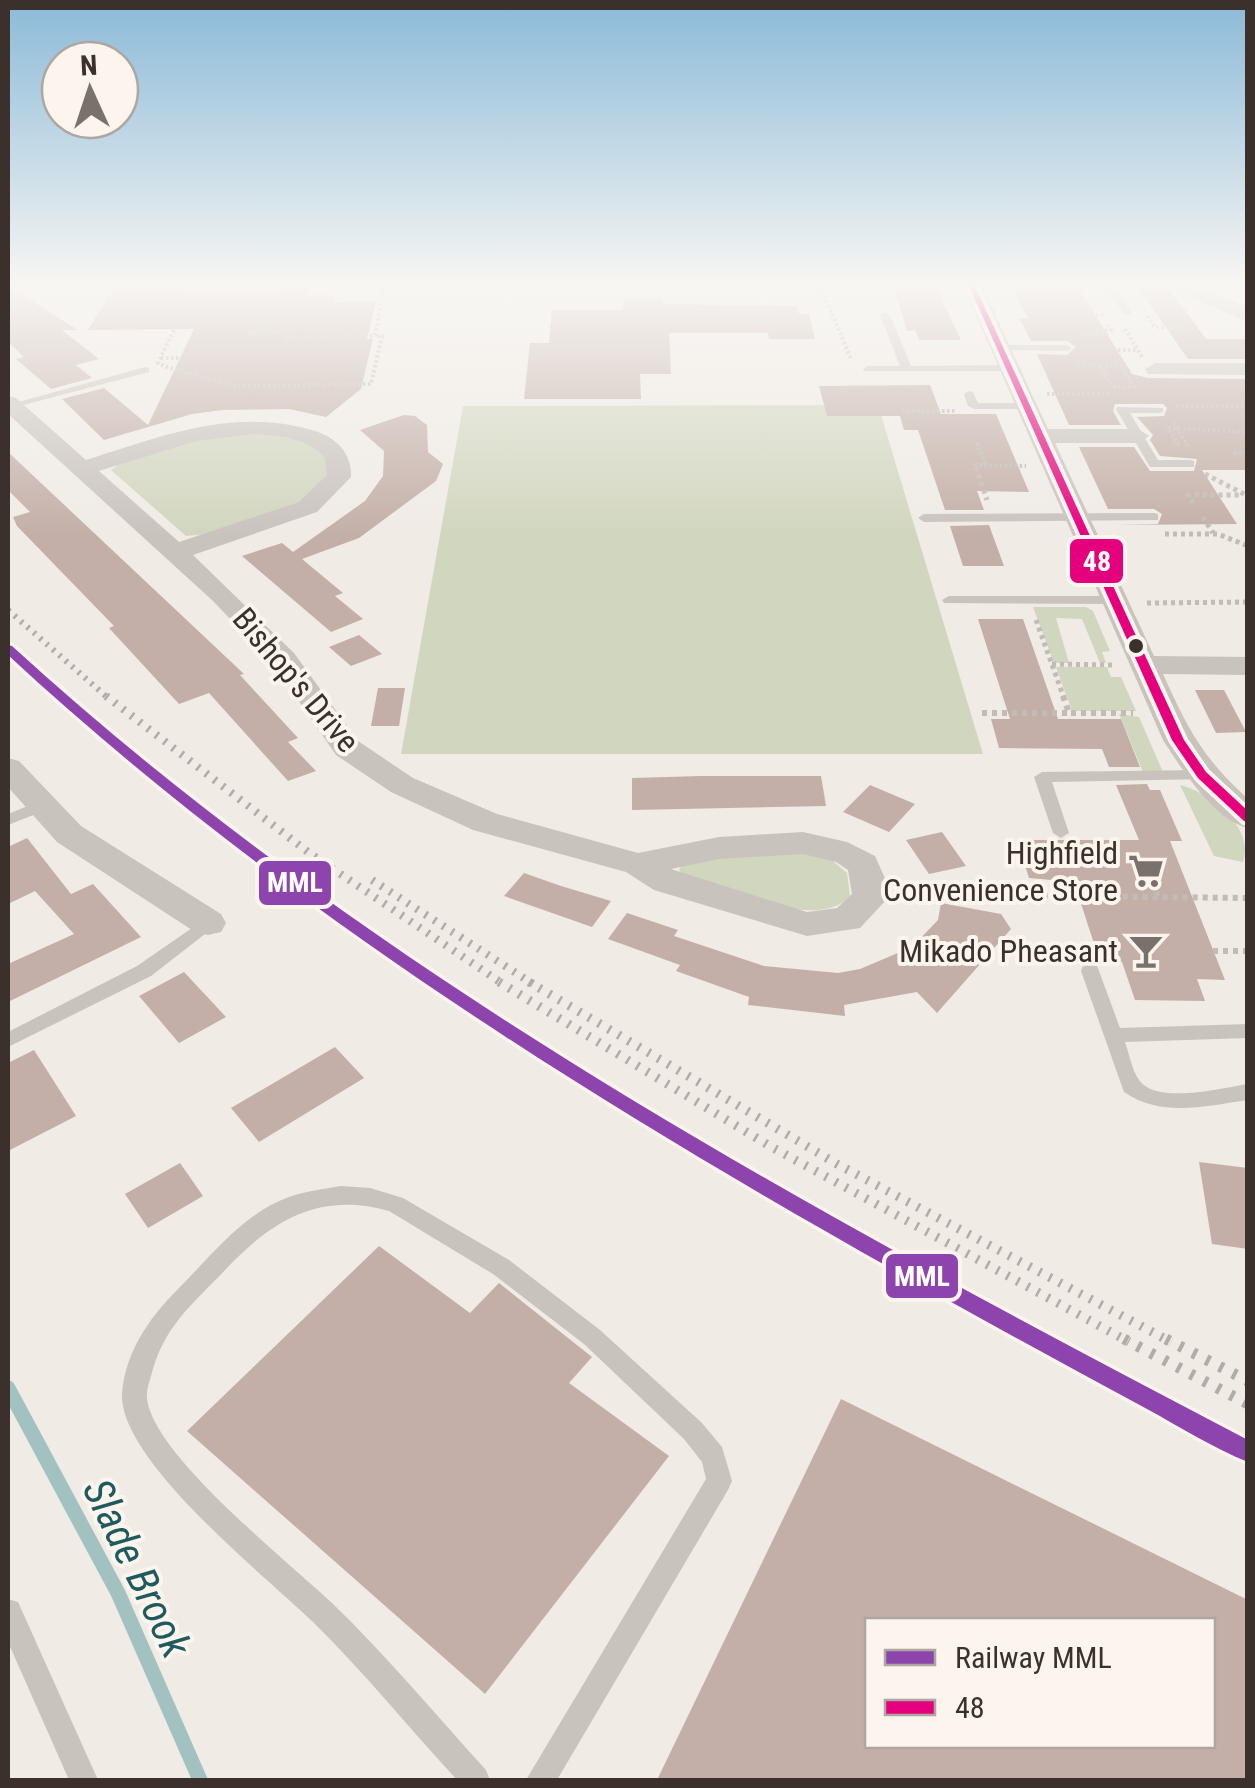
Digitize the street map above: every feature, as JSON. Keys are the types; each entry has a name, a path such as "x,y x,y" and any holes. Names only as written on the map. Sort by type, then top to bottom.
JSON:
{"street":[{"path":"1012,369 1032,400 1040,436 1076,518 1125,602 1132,665 1202,776 1248,818"},
{"name":"Bishop's Drive","path":"9,405 176,552 274,648 331,730 368,765 402,785 485,822 638,864 666,882 807,924 847,919 869,899 872,885 863,864 847,853 803,843 719,848 638,864"},
{"path":"79,470 184,437 244,427 300,433 324,442 336,454 339,477 308,507 176,552"},
{"path":"1040,436 1141,441"},
{"path":"1132,665 1248,666"},
{"path":"8,768 69,834 208,922"}],"lane":[{"path":"9,405 145,370"},
{"path":"968,394 974,406 1032,400"},
{"path":"1164,411 1122,410 1154,464 1194,461"},
{"path":"924,518 1154,517"},
{"path":"949,600 1125,602"},
{"path":"1061,833 1042,778 1202,776"},
{"path":"8,820 40,806"},
{"path":"8,1040 144,972 208,922"},
{"path":"1090,972 1132,1086 1143,1097 1158,1102 1248,1092"},
{"path":"1113,1035 1248,1030"},
{"path":"476,1780 324,1614 222,1522 160,1452 140,1419 134,1396 137,1375 147,1345 166,1316 246,1234 292,1205 313,1198 370,1197 394,1204 501,1268 592,1337 693,1431 713,1456 719,1481 541,1780"},
{"path":"8,1612 84,1780"}],"path":[{"path":"169,369 236,386 371,384 374,369"},
{"path":"1103,369 1113,387 1134,387 1124,369"},
{"path":"1032,400 1141,394"},
{"path":"1164,411 1246,408"},
{"path":"1164,411 1209,480 1247,496"},
{"path":"1141,441 1180,446 1168,428 1248,432"},
{"path":"977,443 986,466"},
{"path":"1234,453 1248,453"},
{"path":"990,506 975,465 1036,466"},
{"path":"1193,503 1188,495 1247,496"},
{"path":"1203,518 1214,534"},
{"path":"1150,534 1214,534 1248,546"},
{"path":"1125,602 1248,602"},
{"path":"1030,606 1070,713"},
{"path":"1052,664 1132,665"},
{"path":"982,713 1142,713"},
{"path":"1152,884 1158,898"},
{"path":"872,885 1035,896 1248,898"},
{"path":"1213,951 1246,951"}],"green space":[{"path":"878,405 983,754 401,754 463,406"},
{"path":"251,432 304,440 328,458 330,473 306,500 208,534 186,536 111,470 160,447"},
{"path":"1033,607 1086,607 1093,611 1110,651 1102,652 1106,663 1100,663 1082,619 1056,618 1069,663 1054,663"},
{"path":"1056,667 1107,667 1111,677 1121,677 1136,711 1072,711"},
{"path":"1119,714 1139,717 1163,772 1143,772"},
{"path":"1180,785 1204,795 1227,813 1242,837 1243,862 1214,856"},
{"path":"800,852 829,858 847,873 850,896 835,906 793,909 720,889 681,875 679,869 688,861"}],"building":[{"path":"28,369 81,369 92,378 51,389"},
{"path":"175,369 366,369 361,389 326,417 289,409 223,410 192,414 104,440 62,399 104,388 148,425"},
{"path":"527,369 671,369 671,374 640,374 641,399 524,399"},
{"path":"1044,369 1129,369 1148,378 1248,379 1248,470 1202,470 1237,524 1116,525 1158,524 1162,514 1154,509 1108,509 1079,447 1134,447 1150,471 1194,471 1197,459 1160,456 1150,440 1153,435 1137,417 1164,416 1167,408 1163,404 1115,404 1113,411 1121,425 1069,425"},
{"path":"930,385 941,414 996,414 1029,492 977,491 984,510 945,510 918,430 904,430 900,416 827,416 819,386"},
{"path":"404,415 415,416 427,425 428,452 443,464 436,481 359,538 302,559 343,593 335,596 363,619 331,632 242,556 282,543 293,552 365,501 383,476 384,451 360,430"},
{"path":"8,452 244,674 240,675 298,738 288,742 316,771 288,781 209,693 179,704 109,628 114,626 17,526 13,517 30,512 8,490"},
{"path":"989,525 1004,566 963,566 950,526"},
{"path":"978,619 1023,619 1058,719 1121,719 1140,767 1109,767 1102,749 999,748 991,719 1010,719"},
{"path":"359,635 382,654 351,666 329,647"},
{"path":"378,688 405,688 399,726 371,726"},
{"path":"1195,690 1224,690 1246,732 1216,733"},
{"path":"821,776 826,806 632,810 632,778"},
{"path":"1147,784 1150,790 1160,790 1182,841 1170,841 1225,980 1197,979 1205,1001 1135,1000 1122,962 1100,962 1074,882 1029,878 1017,840 1139,840 1116,785"},
{"path":"870,785 915,804 889,832 843,812"},
{"path":"942,832 966,866 929,874 906,840"},
{"path":"27,838 71,894 93,884 141,937 8,1002 8,964 74,934 35,891 8,904 8,847"},
{"path":"524,873 611,901 592,927 504,896"},
{"path":"941,903 1001,914 1011,929 937,1013 917,992 844,1005 845,1016 748,1005 749,997 676,971 680,965 608,939 627,913 678,930 674,936 764,966 838,973 860,969 912,947 938,920"},
{"path":"184,972 226,1017 179,1043 139,996"},
{"path":"335,1047 364,1078 259,1142 231,1108"},
{"path":"34,1050 76,1116 8,1151 8,1063"},
{"path":"1199,1162 1248,1168 1248,1249 1212,1244"},
{"path":"180,1163 203,1196 148,1228 125,1194"},
{"path":"379,1246 470,1313 499,1283 592,1357 569,1383 669,1456 485,1694 187,1431"},
{"path":"841,1399 1248,1600 1248,1780 657,1780"}],"waterway":[{"name":"Slade Brook","path":"8,1388 118,1593 200,1780"}],"railway":[{"path":"8,610 108,698"},
{"path":"106,696 308,852 503,984"},
{"path":"372,880 533,984"},
{"path":"499,982 768,1145 1129,1342"},
{"path":"529,982 837,1164 1171,1342"},
{"path":"1124,1339 1248,1404"},
{"path":"1166,1339 1248,1381"}],"rail line":[{"name":"MML","path":"8,649 131,757 261,858 567,1067 904,1266 1248,1452"}],"transit line":[{"name":"48","path":"1010,369 1178,740 1202,775 1248,818"}],"place":[{"name":"Highfield Convenience Store","path":"1146,871"},
{"name":"Mikado Pheasant","path":"1146,951"}]}
